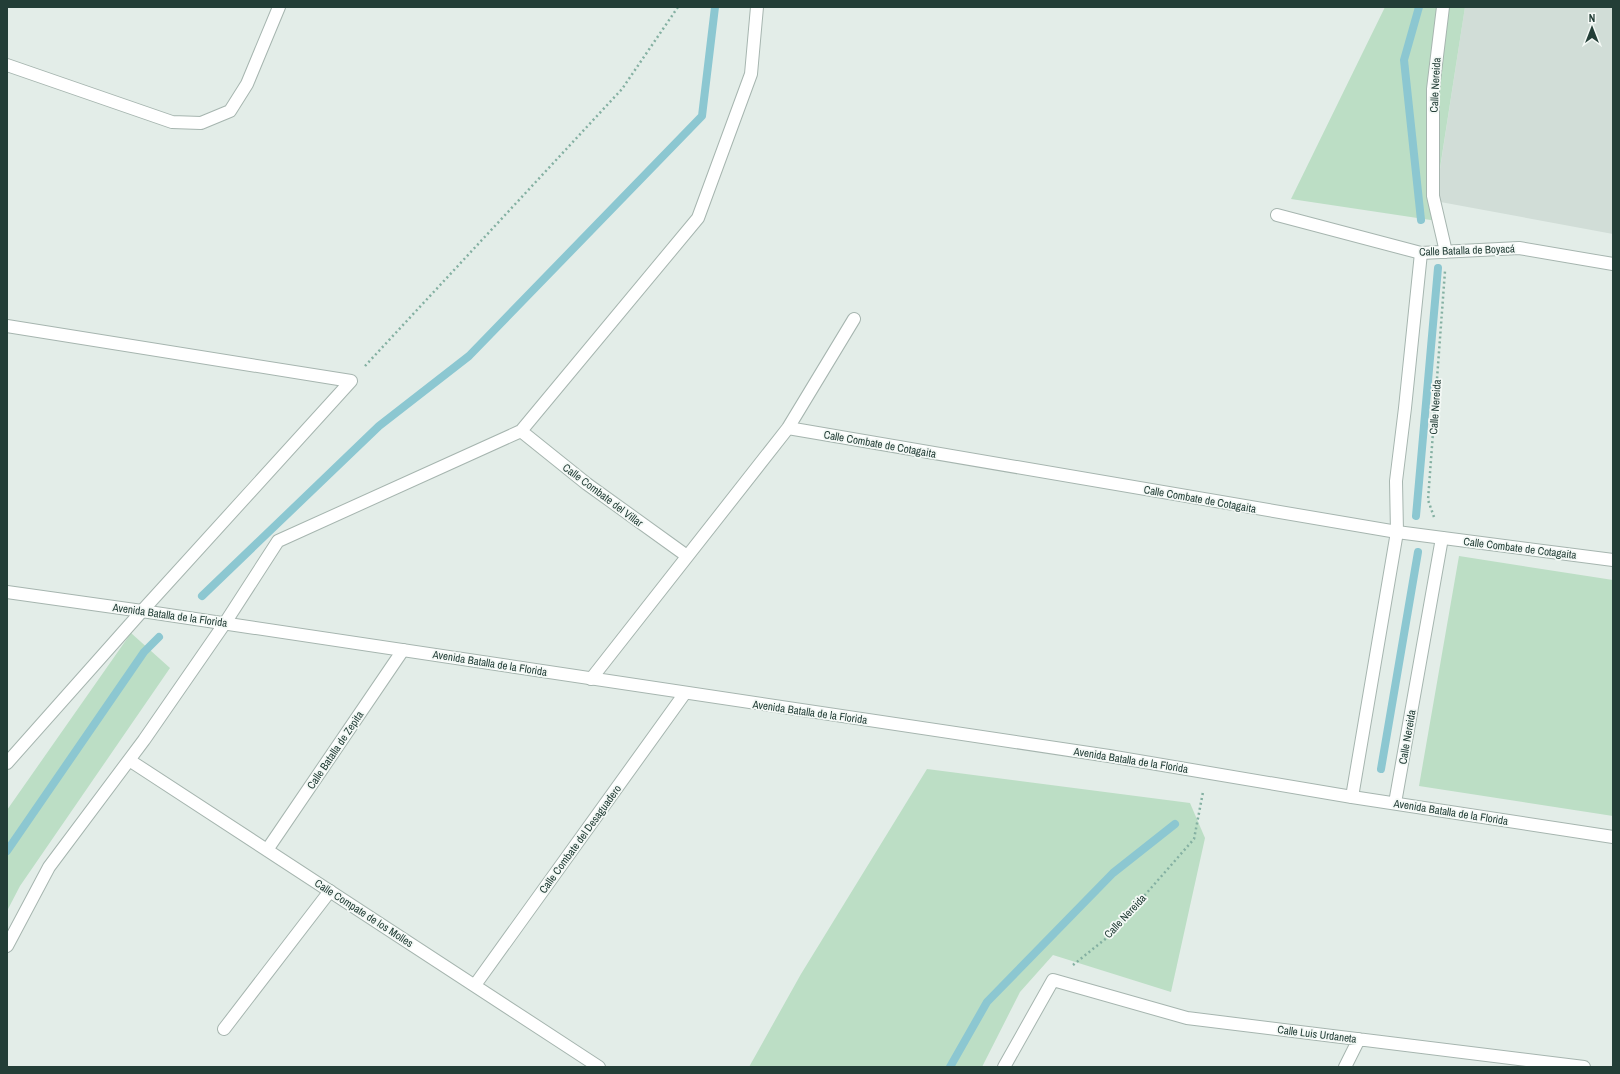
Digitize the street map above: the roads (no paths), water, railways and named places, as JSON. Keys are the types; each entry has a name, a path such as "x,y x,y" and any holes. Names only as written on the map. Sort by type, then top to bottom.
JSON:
{"street":[{"path":"7,65 172,122 201,123 230,111 247,84 279,7"},
{"path":"7,946 49,867 129,760 225,623 278,541 521,431 698,218 751,74 757,7"},
{"name":"Calle Nereida","path":"1443,7 1433,89 1433,196 1446,252"},
{"name":"Calle Batalla de Boyacá","path":"1277,215 1421,253 1518,248 1613,264"},
{"path":"1352,797 1398,532 1396,481 1406,408 1421,253"},
{"path":"591,679 788,428 854,319"},
{"path":"7,326 351,380 7,763"},
{"name":"Calle Combate de Cotagaita","path":"788,428 1398,532 1613,560"},
{"name":"Calle Combate del Villar","path":"521,431 587,484 687,556"},
{"name":"Calle Nereida","path":"1395,803 1442,538"},
{"name":"Avenida Batalla de la Florida","path":"7,592 225,623 1109,756 1352,797 1613,837"},
{"name":"Calle Batalla de Zepita","path":"267,850 403,650"},
{"name":"Calle Combate del Desaguadero","path":"475,985 685,693"},
{"name":"Calle Compate de los Molles","path":"129,760 599,1067"},
{"path":"224,1030 330,891"},
{"name":"Calle Luis Urdaneta","path":"1004,1067 1053,980 1187,1018 1584,1067"},
{"path":"1345,1067 1359,1039"}],"waterway":[{"path":"202,596 379,426 469,356 702,116 715,7"},
{"path":"1419,7 1404,60 1421,220"},
{"path":"1416,516 1438,268"},
{"path":"1381,769 1418,552"},
{"path":"7,851 144,652 159,637"},
{"path":"950,1067 987,1002 1113,873 1175,824"}]}
